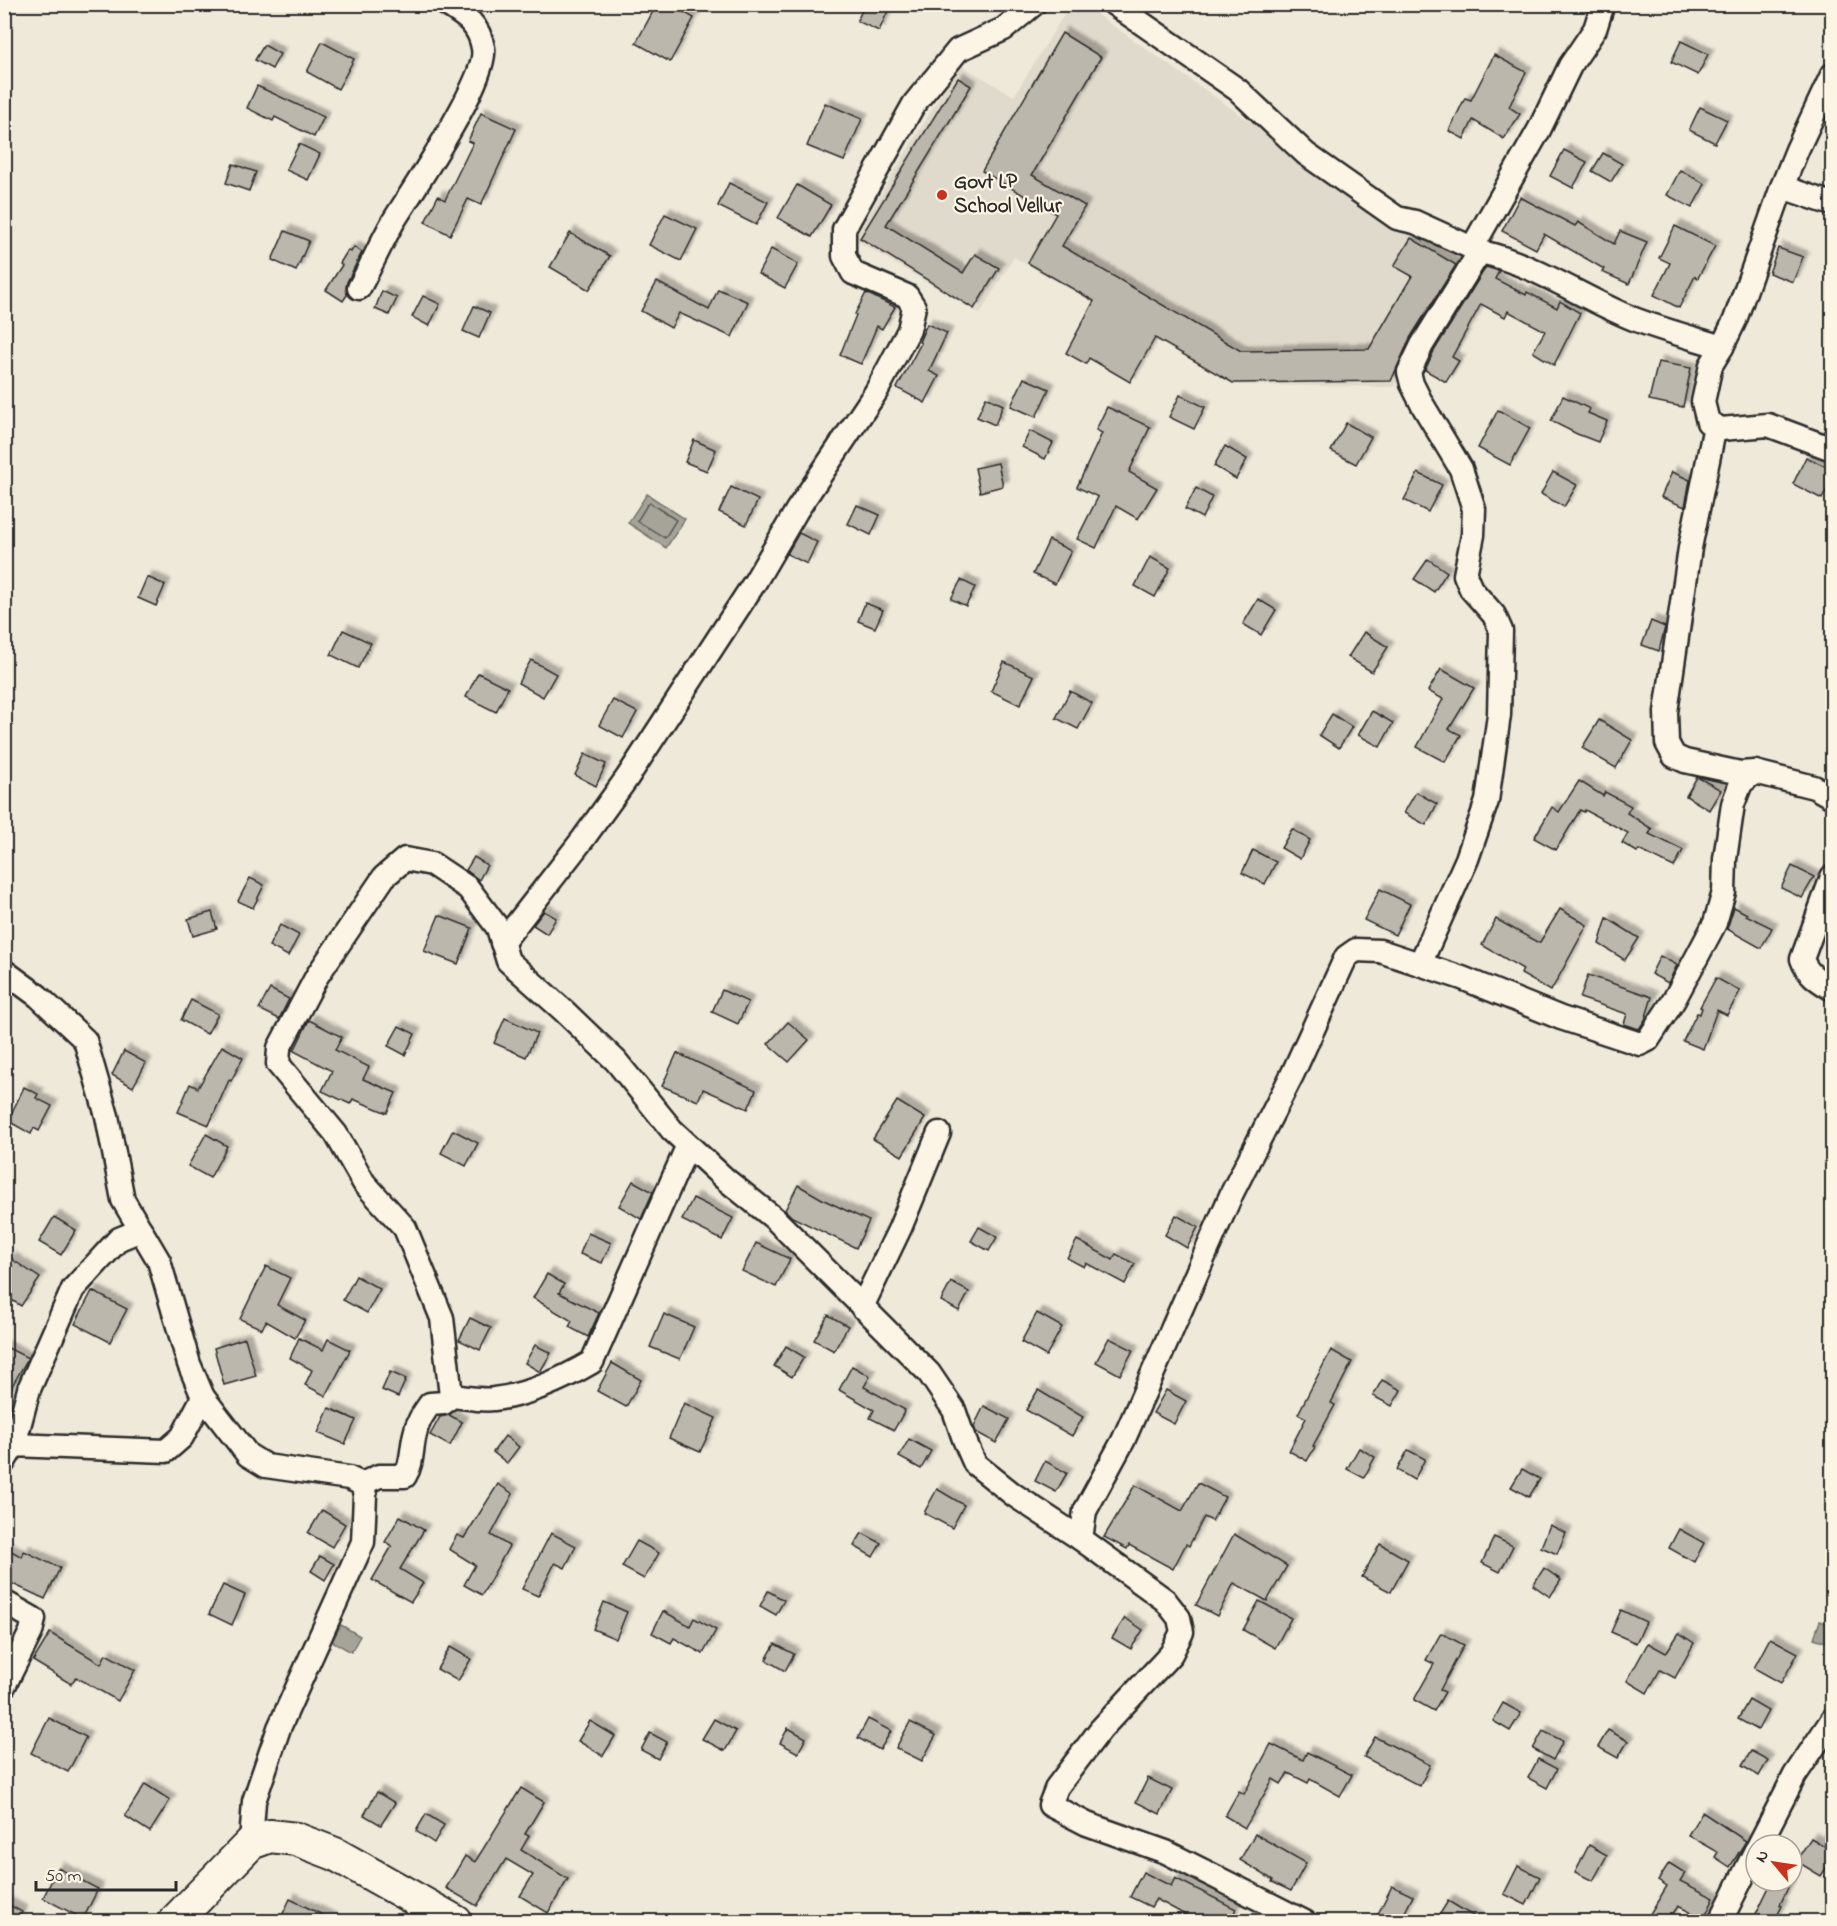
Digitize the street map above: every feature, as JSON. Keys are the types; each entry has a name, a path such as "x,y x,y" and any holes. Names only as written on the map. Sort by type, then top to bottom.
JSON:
{"main road":[{"path":"174,1922 251,1843 270,1836 296,1839 335,1854 456,1922"}],"street":[{"path":"359,288 392,225 476,82 484,49 472,21 446,4"},
{"path":"502,943 627,778 755,582 797,510 876,392 909,330 914,307 907,296 853,273 844,256 844,229 914,104 958,50 1004,29 1034,4"},
{"path":"1114,4 1238,90 1306,154 1397,218 1415,222 1476,250 1499,256 1634,318 1722,347"},
{"path":"1420,964 1467,859 1487,801 1499,715 1501,631 1494,615 1471,589 1465,575 1473,535 1474,509 1461,469 1422,404 1409,372 1422,345 1474,261 1476,250 1570,66 1595,28 1603,4"},
{"path":"1833,75 1797,150 1735,320 1711,365 1703,402 1708,422 1721,429 1768,425 1833,449"},
{"path":"1782,188 1833,204"},
{"path":"1715,426 1690,548 1666,712 1667,742 1674,756 1685,760 1740,773 1755,772 1814,786 1833,797"},
{"path":"1081,1539 1085,1511 1123,1441 1232,1193 1293,1073 1346,957 1356,950 1380,951 1462,978 1561,1018 1640,1044 1648,1040 1674,1000 1715,923 1724,892 1725,858 1733,804 1741,783 1755,772"},
{"path":"451,1396 442,1318 405,1228 364,1184 336,1134 278,1064 279,1047 317,976 384,877 405,859 432,864 468,888 498,928 508,961 616,1061 672,1130 725,1179 774,1219 929,1373 954,1410 975,1464 1165,1600 1179,1618 1182,1632 1171,1654 1101,1729 1057,1787 1050,1805 1087,1824 1166,1852 1305,1922"},
{"path":"1833,877 1802,959 1805,968 1818,981 1833,989"},
{"path":"4,971 38,996 85,1040 107,1116 123,1200 159,1262 189,1364 204,1397 248,1455 266,1466 349,1478 362,1484 365,1495 363,1542 279,1728 254,1801 251,1843"},
{"path":"862,1307 900,1228 939,1134"},
{"path":"362,1484 379,1476 405,1476 410,1467 414,1434 420,1418 430,1404 444,1403 451,1396 493,1399 524,1392 570,1375 592,1362 688,1145"},
{"path":"141,1230 119,1239 73,1289 29,1389 9,1453 166,1451 182,1437 204,1397"},
{"path":"4,1602 34,1619 31,1632 4,1686"},
{"path":"1764,1833 1794,1775 1833,1720"},
{"path":"1720,1922 1744,1874"}],"shaded area":[{"path":"1082,4 1401,227 1468,256 1394,387 1236,385 1014,257 980,314 854,239 959,64 1014,96 1070,5"}],"water":[{"path":"647,494 685,519 666,548 628,523"},
{"path":"1820,1621 1832,1625 1832,1644 1814,1638"},
{"path":"341,1625 360,1636 351,1652 332,1641"}],"building":[{"path":"657,4 670,4 694,18 670,62 636,43"},
{"path":"865,4 891,4 879,31 857,21"},
{"path":"1062,33 1101,57 1032,175 1085,206 1062,246 1241,351 1369,349 1412,276 1394,266 1411,238 1456,265 1410,338 1391,381 1233,383 1155,338 1130,382 1089,358 1086,364 1066,353 1094,301 1028,263 1056,214 982,171"},
{"path":"1681,41 1708,54 1698,75 1671,62"},
{"path":"322,42 354,59 338,89 307,72"},
{"path":"264,45 280,54 272,69 255,60"},
{"path":"1494,55 1526,72 1509,107 1520,114 1504,139 1473,120 1464,139 1449,131 1465,98 1471,100"},
{"path":"958,78 971,86 886,225 963,273 975,254 999,268 974,309 860,238"},
{"path":"257,86 324,117 314,137 275,117 273,121 247,108"},
{"path":"825,103 862,119 844,161 807,146"},
{"path":"1700,107 1727,120 1715,143 1689,130"},
{"path":"481,113 516,129 481,205 468,199 450,235 425,222 438,196 445,200 473,143 468,141"},
{"path":"299,144 320,154 308,180 286,170"},
{"path":"1564,150 1587,162 1573,188 1550,176"},
{"path":"1603,153 1622,164 1611,182 1592,171"},
{"path":"233,164 256,172 249,191 226,183"},
{"path":"1680,170 1705,184 1692,208 1667,195"},
{"path":"729,183 768,202 756,225 718,206"},
{"path":"797,185 831,205 812,237 778,218"},
{"path":"1520,197 1575,226 1578,222 1614,244 1620,231 1647,242 1629,284 1602,272 1604,269 1544,234 1536,249 1502,231"},
{"path":"665,214 697,229 681,261 649,245"},
{"path":"1675,226 1715,246 1698,278 1695,276 1679,308 1654,295 1670,263 1659,258"},
{"path":"285,231 309,241 296,271 272,260"},
{"path":"570,233 610,256 589,290 550,267"},
{"path":"354,247 362,252 347,282 347,295 343,301 326,290 342,265 340,263 348,250 351,252"},
{"path":"1778,248 1803,257 1793,282 1769,273"},
{"path":"771,249 798,264 785,288 758,274"},
{"path":"1486,267 1499,271 1495,279 1526,295 1527,292 1557,308 1560,301 1580,313 1554,365 1533,352 1545,331 1508,311 1505,317 1481,304 1452,357 1459,361 1446,382 1425,370 1434,351"},
{"path":"657,282 709,310 718,289 748,302 732,337 679,313 671,328 641,311"},
{"path":"382,291 397,298 389,315 375,309"},
{"path":"866,293 895,307 882,329 877,326 861,364 840,355 855,314"},
{"path":"423,296 440,304 429,326 412,317"},
{"path":"474,306 490,313 479,338 463,331"},
{"path":"927,324 947,333 929,371 939,376 925,403 897,388 921,343 919,342"},
{"path":"1658,362 1691,368 1683,407 1649,400"},
{"path":"1024,378 1049,389 1036,417 1011,406"},
{"path":"1180,395 1205,407 1194,429 1169,417"},
{"path":"1563,396 1590,409 1588,413 1607,421 1598,442 1551,421"},
{"path":"986,397 1003,405 995,425 977,417"},
{"path":"1107,407 1150,427 1129,472 1157,488 1138,519 1116,506 1096,548 1077,539 1098,497 1077,487 1102,433 1096,430"},
{"path":"1498,410 1530,428 1510,465 1478,448"},
{"path":"1346,423 1371,437 1356,464 1331,451"},
{"path":"1030,431 1053,443 1045,459 1022,447"},
{"path":"694,440 716,450 707,471 685,462"},
{"path":"1225,446 1247,459 1236,479 1214,466"},
{"path":"1806,457 1833,470 1833,478 1822,499 1793,484"},
{"path":"998,463 1003,486 980,492 975,468"},
{"path":"1553,472 1577,485 1564,507 1541,494"},
{"path":"1672,472 1690,480 1685,507 1661,497"},
{"path":"1418,473 1442,485 1428,512 1404,500"},
{"path":"731,487 758,500 746,525 719,512"},
{"path":"1196,488 1212,497 1202,518 1185,509"},
{"path":"857,505 880,515 871,535 848,524"},
{"path":"799,533 817,542 807,564 787,554"},
{"path":"1049,540 1071,551 1055,584 1033,574"},
{"path":"1150,557 1170,568 1155,597 1135,586"},
{"path":"1428,559 1447,572 1434,592 1414,579"},
{"path":"147,577 165,585 156,606 138,598"},
{"path":"961,580 975,587 966,606 951,599"},
{"path":"1258,599 1276,610 1261,635 1243,624"},
{"path":"865,603 883,610 875,628 858,621"},
{"path":"1651,621 1665,627 1659,651 1642,645"},
{"path":"343,630 371,643 358,668 331,655"},
{"path":"1364,632 1388,647 1372,672 1348,657"},
{"path":"531,660 556,674 543,697 518,683"},
{"path":"1004,662 1034,676 1020,705 991,691"},
{"path":"1441,669 1474,688 1449,729 1461,735 1445,762 1417,747 1443,699 1428,691"},
{"path":"478,673 508,688 496,712 466,697"},
{"path":"1070,691 1092,703 1078,729 1056,718"},
{"path":"613,700 637,712 623,738 599,725"},
{"path":"1372,711 1393,723 1380,747 1358,735"},
{"path":"1332,714 1352,727 1339,748 1319,735"},
{"path":"1599,720 1632,740 1616,768 1582,748"},
{"path":"585,754 606,764 596,786 575,775"},
{"path":"1697,777 1721,790 1709,810 1686,796"},
{"path":"1579,781 1603,796 1605,792 1631,806 1627,813 1652,829 1649,834 1683,850 1674,867 1639,850 1637,852 1622,843 1628,833 1585,810 1584,812 1580,810 1556,850 1534,838 1552,807 1559,812"},
{"path":"1416,792 1437,804 1426,825 1404,813"},
{"path":"1292,829 1310,840 1300,859 1281,848"},
{"path":"1253,850 1276,862 1265,884 1242,873"},
{"path":"474,857 487,865 479,880 466,870"},
{"path":"1792,866 1814,877 1802,898 1781,888"},
{"path":"250,878 264,885 253,908 238,901"},
{"path":"1380,889 1410,904 1395,935 1364,920"},
{"path":"1734,907 1772,928 1761,948 1727,929"},
{"path":"1560,909 1587,925 1551,991 1521,974 1523,969 1482,945 1496,919 1540,942"},
{"path":"544,911 556,918 547,934 533,925"},
{"path":"212,912 217,929 193,936 188,919"},
{"path":"439,915 472,928 458,964 424,951"},
{"path":"1607,918 1639,938 1625,960 1599,944"},
{"path":"280,925 299,935 288,956 269,946"},
{"path":"1660,956 1677,965 1668,983 1651,974"},
{"path":"1588,975 1652,997 1645,1020 1639,1029 1624,1024 1627,1014 1580,998"},
{"path":"1716,978 1740,991 1727,1015 1717,1010 1703,1049 1683,1041 1697,1013 1700,1014 1702,1008 1700,1007"},
{"path":"270,989 289,999 279,1019 259,1009"},
{"path":"722,990 748,1002 738,1024 712,1012"},
{"path":"191,1000 218,1014 207,1034 181,1020"},
{"path":"505,1018 537,1033 526,1057 494,1043"},
{"path":"309,1020 342,1037 335,1050 369,1067 363,1079 396,1093 387,1113 353,1099 350,1104 322,1091 332,1071 294,1051"},
{"path":"788,1022 809,1040 789,1062 768,1044"},
{"path":"399,1026 415,1034 405,1055 388,1046"},
{"path":"222,1046 243,1058 231,1081 229,1080 209,1125 178,1112 190,1084 198,1088"},
{"path":"124,1051 146,1063 133,1087 112,1075"},
{"path":"677,1053 756,1090 748,1109 703,1089 698,1101 662,1086"},
{"path":"24,1087 38,1094 36,1098 52,1106 39,1131 34,1128 31,1134 8,1121"},
{"path":"897,1101 925,1118 902,1156 873,1139"},
{"path":"453,1130 478,1143 466,1166 441,1153"},
{"path":"206,1134 227,1146 210,1178 188,1166"},
{"path":"633,1181 653,1192 641,1219 619,1206"},
{"path":"798,1185 869,1221 856,1248 792,1217 785,1210"},
{"path":"693,1198 733,1218 722,1240 682,1220"},
{"path":"1176,1215 1198,1227 1187,1248 1165,1235"},
{"path":"54,1217 76,1230 61,1255 39,1242"},
{"path":"979,1227 997,1237 989,1251 971,1241"},
{"path":"588,1233 611,1243 602,1263 580,1254"},
{"path":"1077,1240 1113,1260 1116,1254 1135,1264 1125,1284 1086,1263 1084,1267 1067,1258"},
{"path":"756,1243 790,1259 776,1287 742,1271"},
{"path":"10,1258 40,1278 21,1306 4,1295 4,1266"},
{"path":"266,1266 290,1278 277,1305 305,1320 295,1338 266,1321 262,1329 240,1319"},
{"path":"547,1274 564,1284 559,1293 599,1313 588,1337 569,1327 572,1321 533,1298"},
{"path":"356,1276 380,1289 367,1313 343,1300"},
{"path":"951,1282 969,1292 959,1311 941,1301"},
{"path":"92,1291 127,1309 110,1342 75,1324"},
{"path":"1037,1313 1062,1327 1046,1356 1021,1342"},
{"path":"664,1314 694,1327 680,1359 650,1347"},
{"path":"828,1315 848,1326 834,1351 814,1340"},
{"path":"470,1318 491,1328 480,1350 459,1340"},
{"path":"245,1338 256,1376 224,1385 214,1348"},
{"path":"299,1338 323,1350 328,1339 350,1350 326,1396 305,1385 312,1370 290,1358"},
{"path":"1109,1338 1133,1350 1120,1375 1096,1362"},
{"path":"535,1345 551,1353 540,1372 525,1363"},
{"path":"4,1346 28,1358 4,1400"},
{"path":"786,1346 804,1357 792,1377 774,1366"},
{"path":"1331,1350 1352,1362 1331,1403 1335,1405 1307,1461 1289,1451 1306,1418 1298,1414"},
{"path":"612,1363 641,1380 626,1407 597,1391"},
{"path":"852,1366 870,1376 864,1387 905,1410 894,1430 870,1418 874,1410 839,1390"},
{"path":"390,1372 406,1379 398,1397 382,1390"},
{"path":"1382,1380 1401,1390 1392,1406 1373,1396"},
{"path":"1038,1390 1083,1417 1072,1436 1026,1410"},
{"path":"1166,1390 1186,1401 1174,1424 1153,1413"},
{"path":"684,1403 716,1418 700,1452 669,1438"},
{"path":"984,1406 1009,1419 996,1443 976,1432 974,1426"},
{"path":"329,1408 356,1420 345,1444 318,1433"},
{"path":"449,1415 462,1422 450,1446 430,1435 440,1417"},
{"path":"505,1436 519,1447 507,1463 493,1452"},
{"path":"909,1439 931,1451 921,1469 899,1457"},
{"path":"1359,1448 1375,1457 1364,1478 1347,1469"},
{"path":"1408,1450 1425,1459 1414,1480 1397,1470"},
{"path":"1045,1461 1067,1473 1056,1492 1035,1481"},
{"path":"1522,1469 1540,1479 1529,1497 1511,1487"},
{"path":"1198,1483 1225,1497 1212,1521 1204,1517 1189,1546 1186,1544 1173,1569 1129,1545 1127,1549 1104,1537 1135,1485 1182,1511"},
{"path":"498,1484 513,1494 491,1535 509,1546 482,1595 464,1585 475,1565 449,1549 457,1535 464,1538"},
{"path":"937,1489 964,1505 952,1528 924,1513"},
{"path":"322,1510 345,1524 332,1547 308,1533"},
{"path":"400,1516 424,1530 400,1569 423,1583 411,1602 372,1580 392,1546 385,1542"},
{"path":"1550,1525 1566,1533 1557,1554 1541,1547"},
{"path":"1679,1529 1704,1543 1694,1562 1669,1548"},
{"path":"551,1533 576,1546 565,1568 555,1563 538,1596 522,1589"},
{"path":"862,1533 881,1543 873,1557 854,1546"},
{"path":"1234,1534 1287,1566 1267,1601 1234,1583 1217,1616 1196,1605"},
{"path":"1494,1537 1513,1546 1500,1572 1482,1563"},
{"path":"637,1541 659,1553 644,1579 622,1567"},
{"path":"1380,1544 1408,1560 1391,1592 1362,1577"},
{"path":"4,1547 22,1557 24,1551 60,1568 45,1599 4,1580"},
{"path":"320,1556 334,1564 325,1580 311,1571"},
{"path":"1544,1568 1561,1580 1550,1597 1533,1585"},
{"path":"223,1585 245,1595 232,1625 209,1614"},
{"path":"768,1591 784,1600 776,1615 760,1606"},
{"path":"1259,1601 1291,1618 1275,1648 1243,1630"},
{"path":"604,1602 627,1612 616,1639 593,1629"},
{"path":"1621,1610 1646,1622 1636,1643 1611,1632"},
{"path":"663,1611 690,1626 694,1618 716,1630 703,1654 674,1638 671,1643 652,1633"},
{"path":"1125,1618 1143,1630 1131,1649 1112,1638"},
{"path":"50,1633 101,1664 106,1654 135,1670 118,1701 76,1677 71,1684 33,1661"},
{"path":"1441,1633 1464,1645 1440,1690 1445,1692 1434,1711 1414,1700 1434,1664 1426,1660"},
{"path":"1679,1633 1694,1643 1675,1678 1660,1670 1647,1693 1627,1681 1648,1643 1666,1653"},
{"path":"1770,1638 1798,1653 1781,1683 1754,1668"},
{"path":"775,1644 794,1654 785,1671 766,1660"},
{"path":"450,1647 471,1659 458,1681 437,1669"},
{"path":"1749,1700 1768,1711 1758,1730 1738,1719"},
{"path":"1503,1703 1521,1713 1510,1731 1493,1721"},
{"path":"49,1718 86,1737 68,1772 31,1753"},
{"path":"714,1719 736,1731 725,1751 702,1739"},
{"path":"868,1719 891,1731 880,1750 858,1738"},
{"path":"590,1721 615,1736 603,1756 578,1741"},
{"path":"910,1722 936,1735 922,1761 896,1748"},
{"path":"788,1728 806,1738 798,1753 780,1743"},
{"path":"1608,1730 1628,1741 1618,1758 1598,1747"},
{"path":"1543,1731 1563,1741 1553,1760 1533,1749"},
{"path":"650,1733 667,1742 658,1759 641,1750"},
{"path":"1375,1737 1430,1765 1420,1786 1364,1757"},
{"path":"1271,1744 1303,1760 1307,1752 1352,1775 1340,1796 1310,1779 1308,1783 1288,1773 1281,1784 1273,1779 1245,1828 1225,1816 1239,1791 1244,1794"},
{"path":"1751,1751 1768,1760 1759,1776 1742,1766"},
{"path":"1538,1759 1557,1769 1547,1788 1528,1778"},
{"path":"1148,1778 1172,1790 1160,1814 1136,1802"},
{"path":"145,1784 170,1800 150,1832 125,1816"},
{"path":"521,1788 544,1802 525,1834 529,1836 521,1850 568,1879 548,1913 520,1896 533,1875 506,1859 477,1906 446,1888 465,1856 475,1862"},
{"path":"377,1792 395,1803 381,1825 364,1815"},
{"path":"1702,1812 1744,1840 1744,1844 1730,1867 1715,1857 1718,1852 1688,1835"},
{"path":"426,1814 444,1825 434,1843 416,1831"},
{"path":"1255,1834 1306,1863 1291,1891 1272,1882 1273,1880 1240,1860"},
{"path":"1811,1838 1833,1851 1833,1857 1821,1876 1804,1866 1804,1849"},
{"path":"1589,1845 1607,1855 1593,1881 1575,1872"},
{"path":"1669,1863 1685,1873 1680,1881 1714,1898 1704,1919 1678,1906 1668,1922 1645,1922 1667,1886 1658,1880"},
{"path":"1518,1866 1540,1877 1526,1905 1504,1894"},
{"path":"58,1868 98,1889 83,1919 43,1898"},
{"path":"1143,1872 1171,1886 1175,1878 1236,1909 1229,1922 1198,1922 1156,1899 1151,1907 1130,1897"},
{"path":"1392,1886 1413,1896 1400,1922 1374,1922"},
{"path":"1766,1893 1786,1893 1774,1922 1752,1922"},
{"path":"290,1899 337,1922 279,1922"},
{"path":"1448,1901 1483,1922 1435,1922"},
{"path":"4,1902 22,1912 17,1922 4,1922"}],"place":[{"name":"Govt LP School Vellur","path":"942,195"}]}
